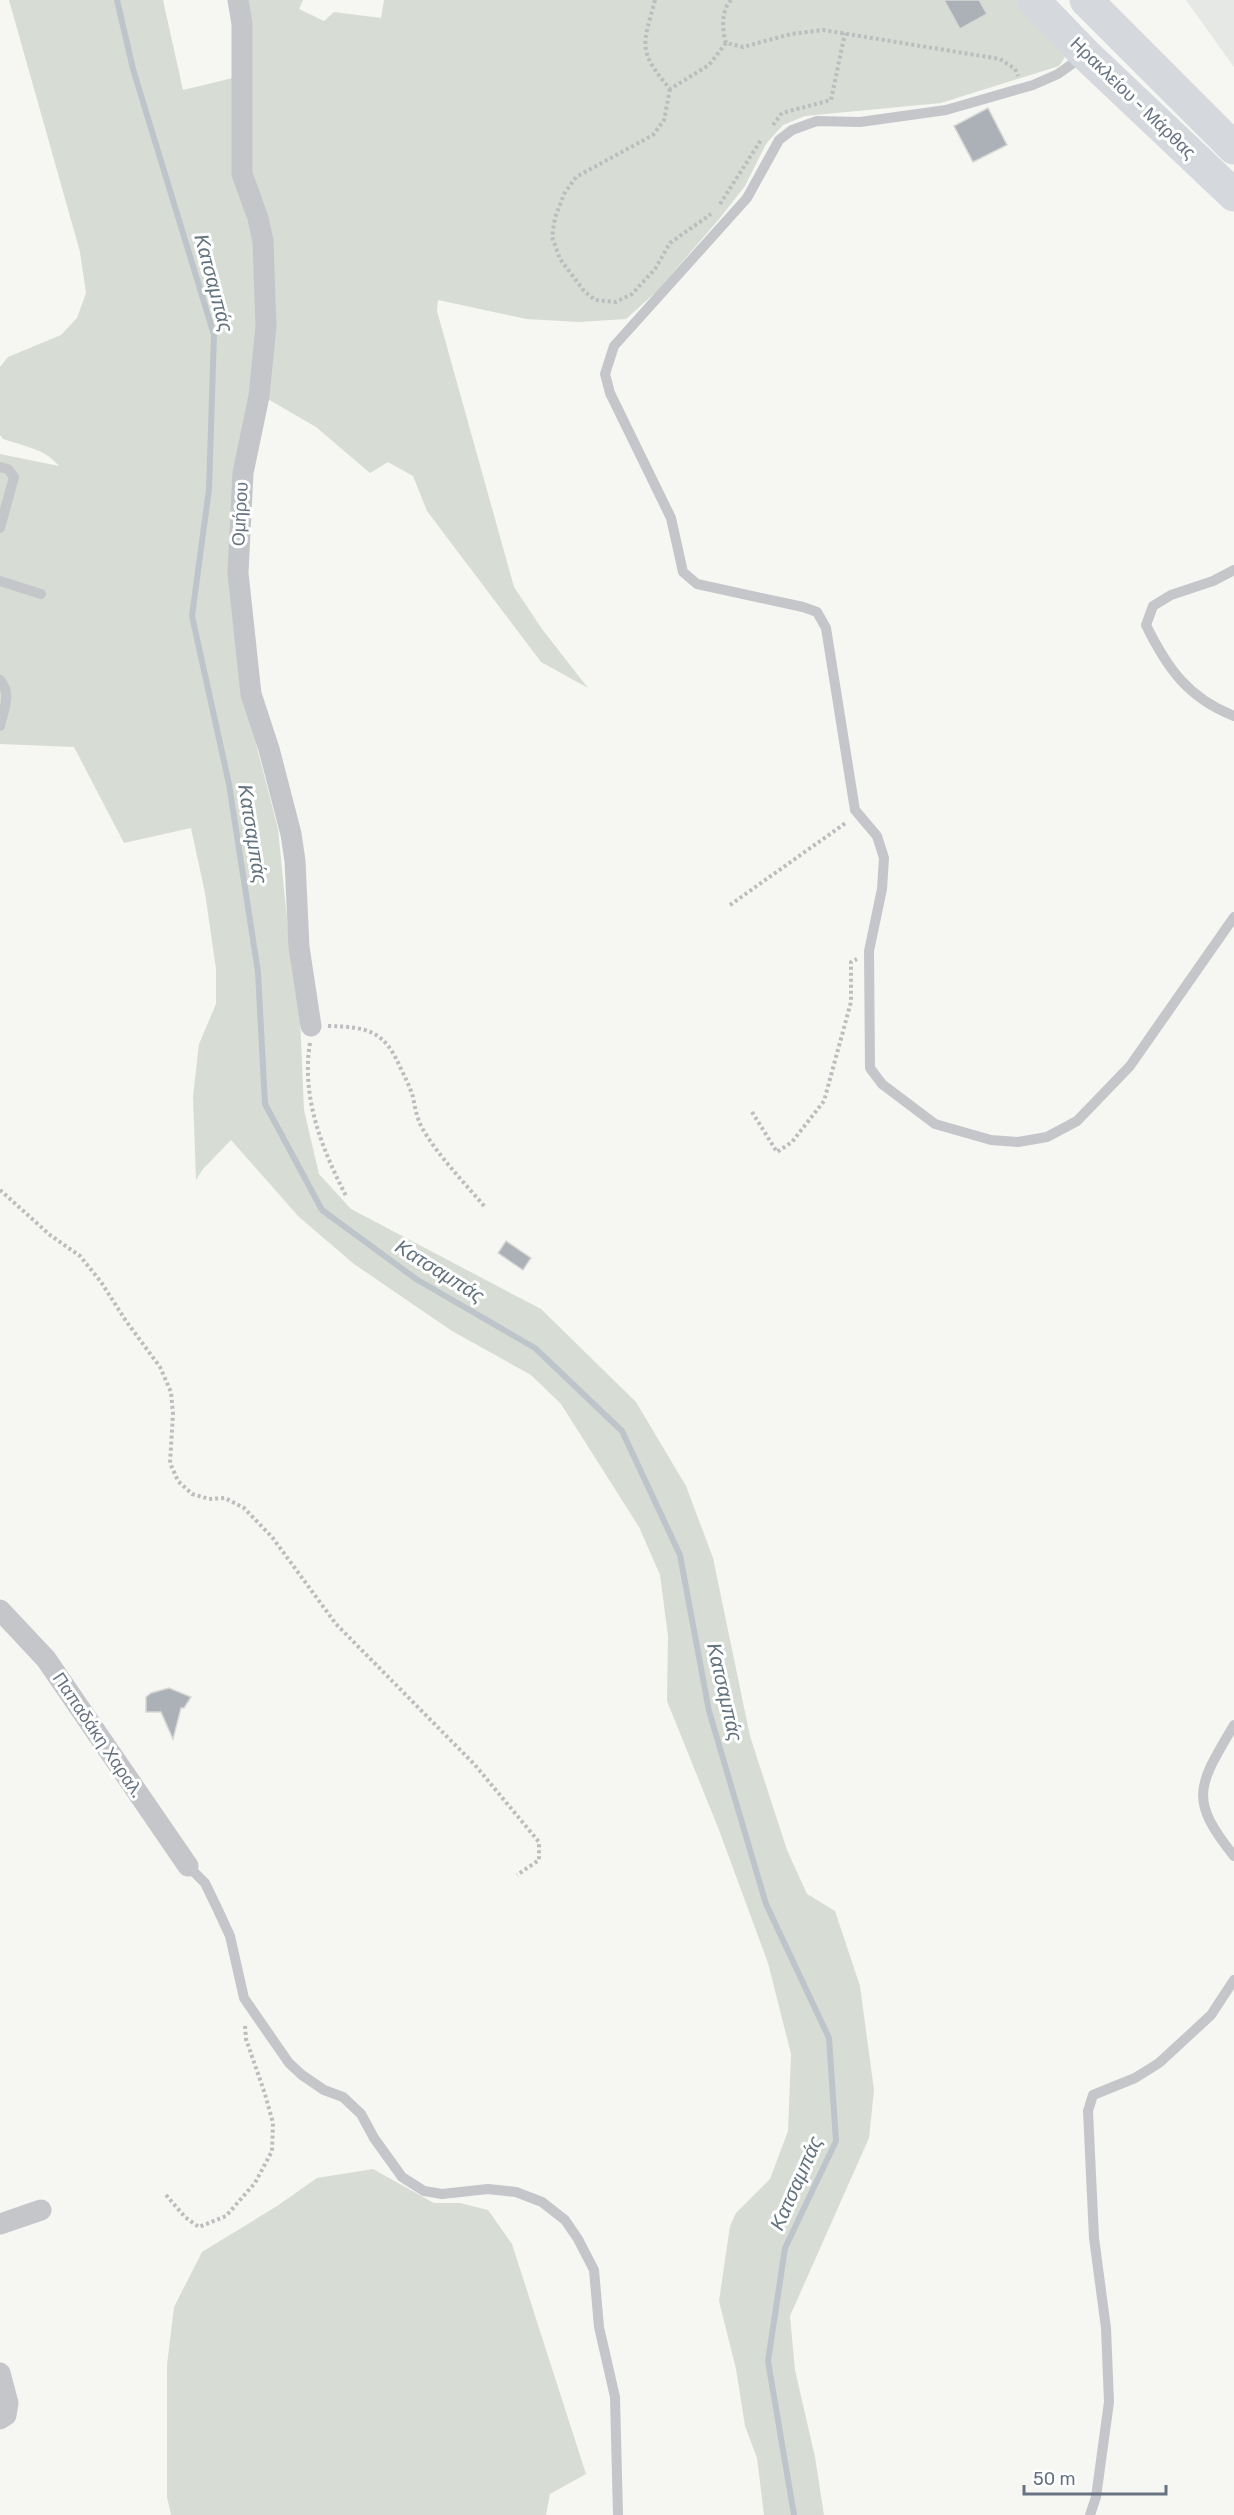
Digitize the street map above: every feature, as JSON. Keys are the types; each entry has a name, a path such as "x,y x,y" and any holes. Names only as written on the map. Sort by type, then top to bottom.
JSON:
{"main road":[{"name":"Ηρακλείου - Μάρθας","path":"1033,0 1085,54 1234,195"},
{"name":"Ηρακλείου - Μάρθας","path":"1086,0 1234,148"}],"street":[{"name":"Ομήρου","path":"238,0 242,36 242,174 258,218 263,241 266,326 259,396 243,473 238,553 239,584 251,694 272,759 291,834 295,861 298,947 311,1026"},
{"name":"Παπαδάκη Χαραλ.","path":"0,1610 46,1659 188,1866"},
{"path":"0,2224 41,2211"},
{"path":"0,2373 8,2410 0,2419"}],"lane":[{"path":"1085,54 1058,74 1022,88 945,110 860,122 817,121 792,130 779,140 747,198 614,346 605,374 610,393 671,518 684,572 697,584 817,612 826,628 855,810 877,836 884,858 882,889 868,951 870,1068 882,1084 935,1124 991,1140 1018,1142 1047,1137 1077,1121 1130,1066 1234,917"},
{"path":"0,466 8,469 14,477 0,528"},
{"path":"1234,570 1213,581 1171,595 1154,606 1146,625 1179,681 1212,707 1234,716"},
{"path":"0,581 41,594"},
{"path":"0,680 7,688 7,694 0,726"},
{"path":"1234,1725 1207,1772 1203,1786 1205,1810 1215,1831 1234,1856"},
{"path":"188,1866 205,1883 230,1936 244,1998 289,2063 324,2090 343,2097 361,2114 374,2138 402,2177 424,2192 442,2194 488,2189 516,2192 542,2202 566,2220 594,2270 599,2326 615,2397 618,2515"},
{"path":"1090,2515 1096,2497 1109,2402 1106,2328 1094,2238 1088,2111 1093,2095 1135,2078 1168,2055 1211,2015 1234,1980"}],"path":[{"path":"656,0 644,37 646,53 656,73 670,89"},
{"path":"726,43 722,29 727,4 731,0"},
{"path":"726,43 743,47 791,34 823,30 845,33 1000,59 1015,69 1022,88"},
{"path":"771,127 782,113 831,100 845,33"},
{"path":"726,43 709,65 670,89 664,120 653,135 576,177 564,194 555,218 552,237 560,259 584,291 595,300 616,302 632,294 655,269 670,243 717,210 734,179 765,134"},
{"path":"730,905 858,814"},
{"path":"752,1112 777,1152 792,1142 824,1101 851,1002 851,962 868,951"},
{"path":"346,1196 320,1140 312,1104 307,1060 311,1026 367,1029 378,1034 387,1042 412,1095 421,1125 440,1155 485,1207"},
{"path":"0,1190 50,1235 80,1256 101,1282 160,1367 171,1392 173,1414 170,1463 178,1481 192,1494 209,1499 225,1498 244,1508 272,1537 336,1624 475,1765 539,1842 539,1860 517,1875"},
{"path":"166,2195 185,2217 199,2227 226,2216 255,2183 272,2151 273,2123 266,2094 246,2039 244,1998"}],"shaded area":[{"path":"9,0 163,0 183,90 237,77 250,218 256,257 257,356 242,436 251,724 278,829 292,969 300,1017 304,1110 319,1174 351,1209 541,1309 636,1402 686,1486 713,1558 750,1736 787,1850 807,1894 835,1911 860,1986 874,2090 869,2138 790,2316 795,2370 815,2457 824,2515 764,2515 757,2458 745,2426 736,2369 719,2301 730,2226 736,2213 770,2179 788,2131 791,2054 768,1963 719,1830 667,1701 668,1636 660,1575 639,1527 561,1404 531,1375 452,1331 354,1264 299,1217 231,1140 203,1169 196,1180 193,1096 199,1044 216,1004 216,969 205,893 191,828 124,843 74,747 0,744 0,454 59,466 41,452 3,439 0,435 0,367 8,357 61,335 77,318 86,293 80,252"},
{"path":"245,0 303,0 299,9 324,21 334,12 381,18 384,0 1018,0 1065,57 1059,66 941,103 805,116 783,125 766,144 745,186 720,218 657,291 626,319 579,322 526,319 438,300 437,311 514,587 542,629 588,688 541,662 427,511 413,476 388,462 370,473 316,427 266,398 250,141"},
{"path":"1186,0 1234,0 1234,67"},
{"path":"373,2169 434,2203 460,2203 488,2210 512,2244 586,2474 550,2494 546,2515 171,2515 167,2497 167,2365 174,2307 202,2252 277,2206 317,2178"}],"building":[{"path":"944,0 979,0 987,14 960,29"},
{"path":"988,108 1007,145 973,162 954,126"},
{"path":"506,1241 531,1258 523,1270 498,1253"},
{"path":"169,1688 191,1697 184,1708 181,1708 173,1739 161,1712 146,1712 146,1697 151,1693"}],"waterway":[{"name":"Κατσαμπάς","path":"117,0 133,69 214,335 209,489 192,616 229,784 258,972 265,1104 322,1210 416,1279 535,1348 622,1431 680,1555 709,1711 766,1904 829,2038 836,2141 785,2248 768,2361 794,2515"}]}
